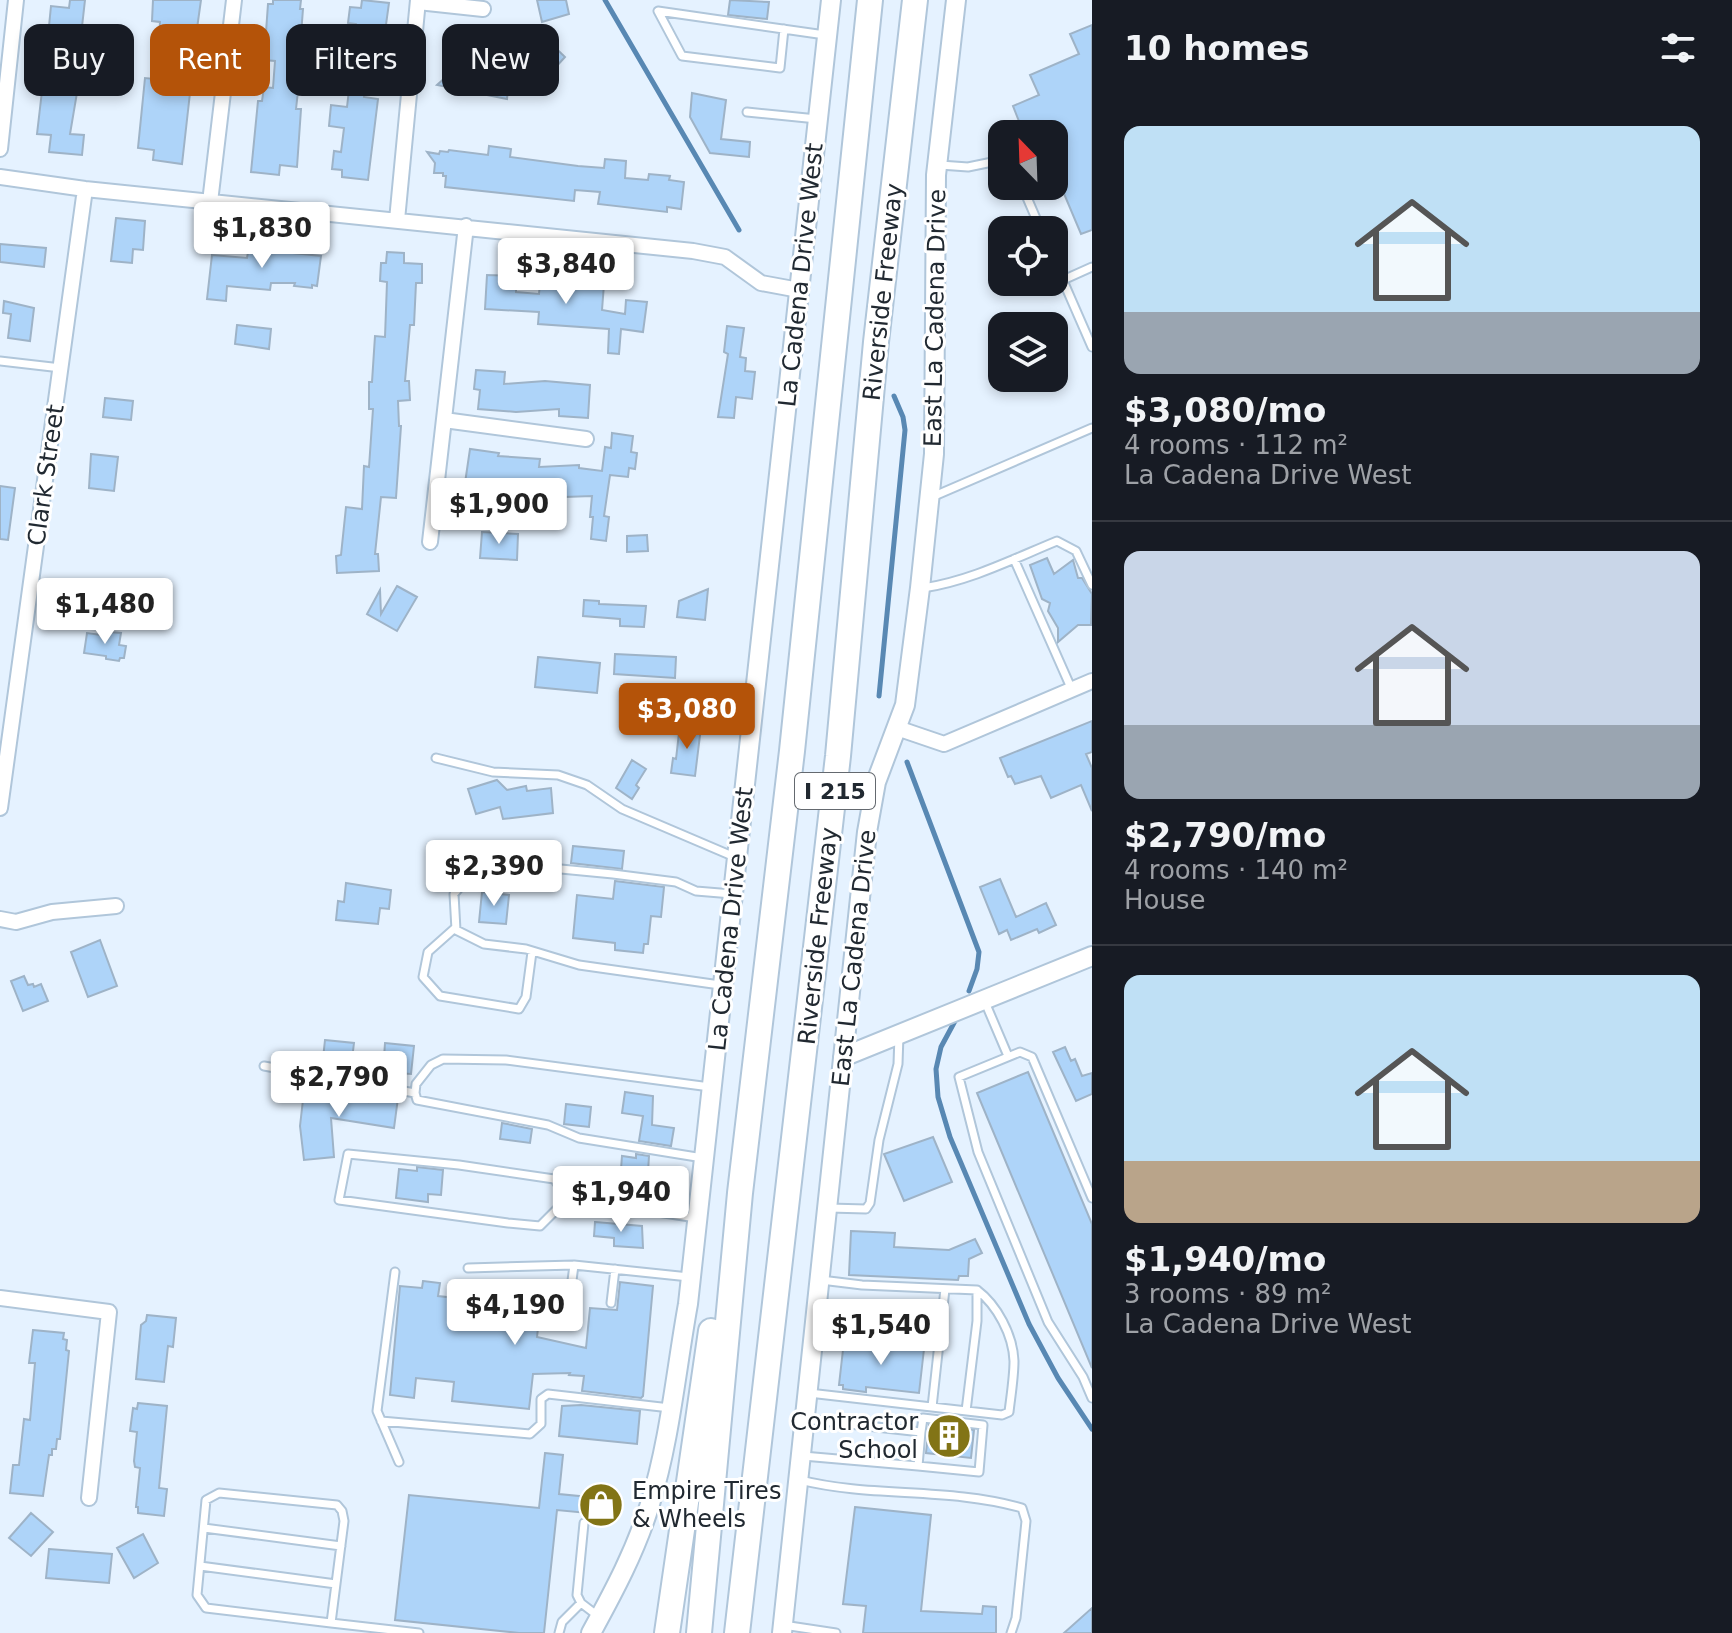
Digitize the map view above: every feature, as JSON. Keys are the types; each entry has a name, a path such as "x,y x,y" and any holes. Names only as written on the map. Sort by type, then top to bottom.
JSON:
{"highway":[{"name":"Riverside Freeway","path":"699,1633 740,1193 792,751 870,0"},
{"name":"Riverside Freeway","path":"737,1633 838,756 876,342 915,0"},
{"path":"667,1633 699,1429 723,1222 740,1193"},
{"path":"743,1580 749,1633"}],"main road":[{"name":"La Cadena Drive West","path":"596,1625 622,1577 650,1506 670,1408 691,1277 831,0"},
{"name":"East La Cadena Drive","path":"782,1629 867,832 876,782 897,728 910,681 920,588 934,439 937,165 956,0"},
{"path":"843,1057 1092,956"}],"street":[{"path":"0,149 16,0"},
{"path":"210,202 234,0"},
{"path":"397,220 418,1 483,9"},
{"path":"0,177 85,189 704,253 732,261 761,283 799,290"},
{"name":"Clark Street","path":"0,808 85,189"},
{"path":"430,542 466,226"},
{"path":"444,420 586,439"},
{"path":"897,728 944,744 1092,681"},
{"path":"0,919 16,922 52,912 116,906"},
{"path":"0,1298 109,1312 89,1498"}],"lane":[{"path":"784,29 780,68 682,56 658,11 784,29 828,36"},
{"path":"747,112 818,119"},
{"path":"937,165 968,167 988,163"},
{"path":"1068,278 1092,267"},
{"path":"1068,292 1092,347"},
{"path":"0,361 61,368"},
{"path":"929,498 1092,428"},
{"path":"920,588 945,585 1057,541 1076,551 1092,585"},
{"path":"1014,559 1072,690"},
{"path":"436,758 493,772 558,775 587,785 622,809 738,858"},
{"path":"455,928 454,894 474,870 540,867 676,882 696,891 734,894"},
{"path":"455,928 484,944 532,952 579,965 724,986"},
{"path":"455,928 428,952 423,977 440,996 519,1009 526,997 532,952"},
{"path":"984,1000 1008,1056"},
{"path":"827,1208 866,1209 870,1203 879,1140 898,1064 900,1034"},
{"path":"1092,1198 1032,1057 1020,1052 959,1077 978,1152 1042,1308 1092,1398"},
{"path":"705,1158 579,1138 548,1125 417,1100 416,1084 431,1065 443,1059 466,1058 506,1060 713,1087"},
{"path":"264,1066 415,1093"},
{"path":"568,1198 540,1226 339,1200 348,1154 459,1165 554,1179 568,1198 699,1218"},
{"path":"468,1268 574,1265 691,1277"},
{"path":"570,1325 574,1265"},
{"path":"611,1303 615,1269"},
{"path":"395,1272 377,1411 399,1462"},
{"path":"807,1393 1002,1415 1009,1412 1014,1359 998,1312 977,1290 819,1280"},
{"path":"932,1407 945,1289"},
{"path":"966,1411 977,1321 977,1290"},
{"path":"381,1421 530,1434 541,1424 541,1399 548,1394 670,1408"},
{"path":"801,1455 979,1472 983,1425 923,1418 918,1466"},
{"path":"804,1419 921,1432"},
{"path":"798,1479 861,1488 935,1492 1022,1508 1026,1521 1016,1618 1011,1633"},
{"path":"331,1623 344,1521 337,1505 219,1493 206,1500 197,1595 206,1608 331,1623 419,1633"},
{"path":"584,1523 577,1586 581,1603 596,1625"},
{"path":"204,1528 341,1546"},
{"path":"200,1566 336,1584"},
{"path":"559,1633 562,1622 581,1603"},
{"path":"782,1629 836,1633"}],"building":[{"path":"70,0 85,0 82,24 49,24 51,6 69,8"},
{"path":"153,0 201,0 198,24 160,24 152,21"},
{"path":"273,0 301,0 300,9 303,9 302,24 286,24 286,96 297,96 296,109 301,109 297,167 280,165 279,175 251,172 258,101 262,101 263,96 270,96 270,88 273,88 275,61 270,61 270,24 267,24 268,4 273,4"},
{"path":"362,0 389,3 386,24 348,23 350,7 361,8"},
{"path":"537,0 566,0 569,14 542,22"},
{"path":"730,0 769,2 767,19 728,15"},
{"path":"1092,25 1092,230 1081,234 1067,200 1068,120 1018,120 1013,106 1039,95 1030,75 1079,54 1070,34"},
{"path":"145,78 150,79 150,96 190,96 182,164 153,160 154,150 138,148"},
{"path":"692,93 726,100 721,139 750,142 749,157 710,153 690,117"},
{"path":"41,96 76,96 70,134 84,135 82,155 49,152 51,135 37,134"},
{"path":"348,96 378,99 368,180 342,177 342,170 332,169 334,151 341,152 344,128 329,126 331,105 347,107"},
{"path":"489,146 511,149 510,157 578,166 604,168 605,159 626,161 625,178 648,180 649,174 670,176 669,180 684,182 681,209 667,207 667,212 598,204 600,192 575,190 574,201 445,187 446,176 434,173 435,163 427,152 439,154 440,151 449,150 488,155"},
{"path":"116,218 145,221 143,250 133,249 132,263 111,261"},
{"path":"250,241 275,242 274,251 321,256 317,286 271,283 270,290 227,286 226,301 207,299 212,255 247,258"},
{"path":"0,244 46,248 44,267 0,262"},
{"path":"387,252 404,253 404,263 422,264 422,283 416,283 414,325 410,325 405,381 409,381 410,400 398,401 401,426 396,498 381,497 375,554 378,554 379,571 337,573 336,556 341,555 346,507 362,509 364,466 369,467 373,409 369,409 369,382 372,382 375,336 385,337 387,282 380,281 381,263 386,263"},
{"path":"541,274 560,276 559,281 604,284 602,310 625,314 626,300 647,302 643,332 621,329 619,354 608,353 609,329 538,324 539,312 485,309 487,275 516,276 516,292 539,294"},
{"path":"4,301 34,308 30,341 8,338 11,314 3,313"},
{"path":"237,325 271,329 269,349 235,344"},
{"path":"727,326 744,328 740,357 746,358 745,371 755,372 752,399 736,397 734,418 718,417 728,354 724,352"},
{"path":"476,370 505,372 504,384 545,381 590,385 588,418 559,416 559,409 516,412 478,409 480,390 474,389"},
{"path":"105,398 133,401 131,420 103,417"},
{"path":"612,433 633,436 631,452 637,453 635,469 629,468 628,477 610,475 604,516 609,517 606,541 591,539 592,496 536,498 536,502 518,500 519,496 507,495 507,489 465,483 470,449 499,453 498,456 540,459 539,467 579,465 579,468 602,471 605,447 611,448"},
{"path":"91,454 118,457 114,491 89,488"},
{"path":"0,486 15,488 8,540 0,539"},
{"path":"482,532 518,534 517,560 480,558"},
{"path":"647,535 648,551 627,552 627,536"},
{"path":"1047,558 1054,574 1073,560 1078,578 1082,578 1092,594 1091,625 1078,625 1058,642 1058,628 1048,611 1050,603 1042,599 1030,565"},
{"path":"397,586 417,597 397,631 367,614 380,590 381,614"},
{"path":"708,589 705,620 677,617 679,601"},
{"path":"584,600 599,601 599,604 646,606 644,627 620,626 620,619 583,616"},
{"path":"109,632 121,633 119,645 126,646 124,658 119,661 84,653 87,633 109,636"},
{"path":"615,654 676,657 675,678 614,674"},
{"path":"538,657 600,663 597,693 535,687"},
{"path":"1092,721 1092,752 1086,754 1092,768 1092,811 1081,785 1051,798 1041,776 1015,784 1011,776 1008,777 1000,758"},
{"path":"680,724 701,727 695,776 671,773"},
{"path":"632,760 646,769 632,799 616,788"},
{"path":"497,780 507,790 526,786 527,791 551,788 553,813 503,819 500,807 476,814 468,789"},
{"path":"573,846 624,851 622,869 571,863"},
{"path":"1000,879 1016,917 1046,903 1056,925 1011,940 1007,930 999,934 980,887"},
{"path":"615,881 664,887 661,917 651,916 648,944 644,944 643,953 615,950 615,943 573,938 577,895 613,899"},
{"path":"346,883 391,890 389,909 380,908 378,924 336,920 338,901 344,902"},
{"path":"482,892 509,895 506,924 479,922"},
{"path":"100,940 117,986 88,997 71,952"},
{"path":"24,976 28,985 33,984 34,987 41,984 48,1001 23,1011 11,981"},
{"path":"325,1040 354,1043 351,1067 335,1065 334,1070 322,1068"},
{"path":"385,1043 414,1046 411,1074 383,1072"},
{"path":"1065,1047 1071,1061 1075,1059 1082,1076 1092,1073 1092,1094 1076,1101 1053,1052"},
{"path":"1028,1072 1092,1224 1092,1368 977,1093"},
{"path":"304,1091 368,1102 368,1097 398,1098 394,1128 331,1118 334,1157 304,1160 300,1126"},
{"path":"625,1092 653,1096 652,1125 674,1128 671,1146 639,1141 643,1116 622,1113"},
{"path":"566,1104 591,1107 589,1127 564,1124"},
{"path":"502,1123 532,1129 530,1143 500,1139"},
{"path":"933,1137 952,1182 904,1201 884,1154"},
{"path":"636,1154 649,1156 648,1172 621,1169 622,1156 636,1158"},
{"path":"417,1167 443,1170 441,1195 428,1194 428,1202 396,1198 399,1169 417,1171"},
{"path":"595,1222 642,1226 643,1248 614,1246 614,1238 594,1236"},
{"path":"851,1231 895,1233 894,1247 949,1250 975,1239 982,1253 969,1259 968,1276 959,1276 958,1280 849,1275"},
{"path":"423,1281 440,1283 438,1296 528,1306 528,1309 540,1311 537,1337 586,1348 590,1308 617,1310 620,1282 653,1286 643,1396 582,1391 584,1376 570,1373 533,1374 529,1409 452,1401 454,1382 416,1378 414,1398 390,1395 400,1286 422,1288"},
{"path":"147,1315 176,1318 173,1347 168,1346 164,1382 136,1379 141,1325"},
{"path":"33,1330 64,1333 66,1350 69,1351 60,1439 57,1439 56,1449 52,1449 52,1455 49,1455 43,1496 10,1493 13,1465 19,1465 24,1419 30,1420 35,1363 29,1363"},
{"path":"844,1341 924,1349 919,1393 866,1387 866,1392 843,1389 843,1385 839,1385"},
{"path":"138,1403 167,1406 159,1488 167,1489 164,1516 138,1513 136,1507 140,1468 135,1467 134,1461 137,1432 130,1431 133,1408 137,1409"},
{"path":"562,1406 640,1411 637,1444 559,1436"},
{"name":"Contractor School","path":"929,1425 974,1430 971,1458 926,1453"},
{"path":"545,1453 563,1455 559,1494 620,1500 618,1516 557,1510 544,1633 395,1620 409,1495 539,1508"},
{"path":"855,1507 931,1515 921,1611 982,1614 983,1606 996,1607 996,1633 863,1633 866,1606 843,1604"},
{"path":"31,1513 53,1532 31,1556 9,1538"},
{"path":"143,1534 158,1563 134,1578 117,1548"},
{"path":"49,1549 112,1554 109,1583 46,1578"},
{"path":"1092,1608 1092,1633 1064,1633"}],"waterway":[{"path":"605,0 739,230"},
{"path":"879,696 905,430 894,396"},
{"path":"907,762 979,952 969,991"},
{"path":"955,1021 941,1047 936,1069 938,1097 950,1137 1029,1324 1058,1378 1092,1429"}],"place":[{"name":"Contractor School","path":"949,1436"},
{"name":"Empire Tires & Wheels","path":"601,1505"}]}
